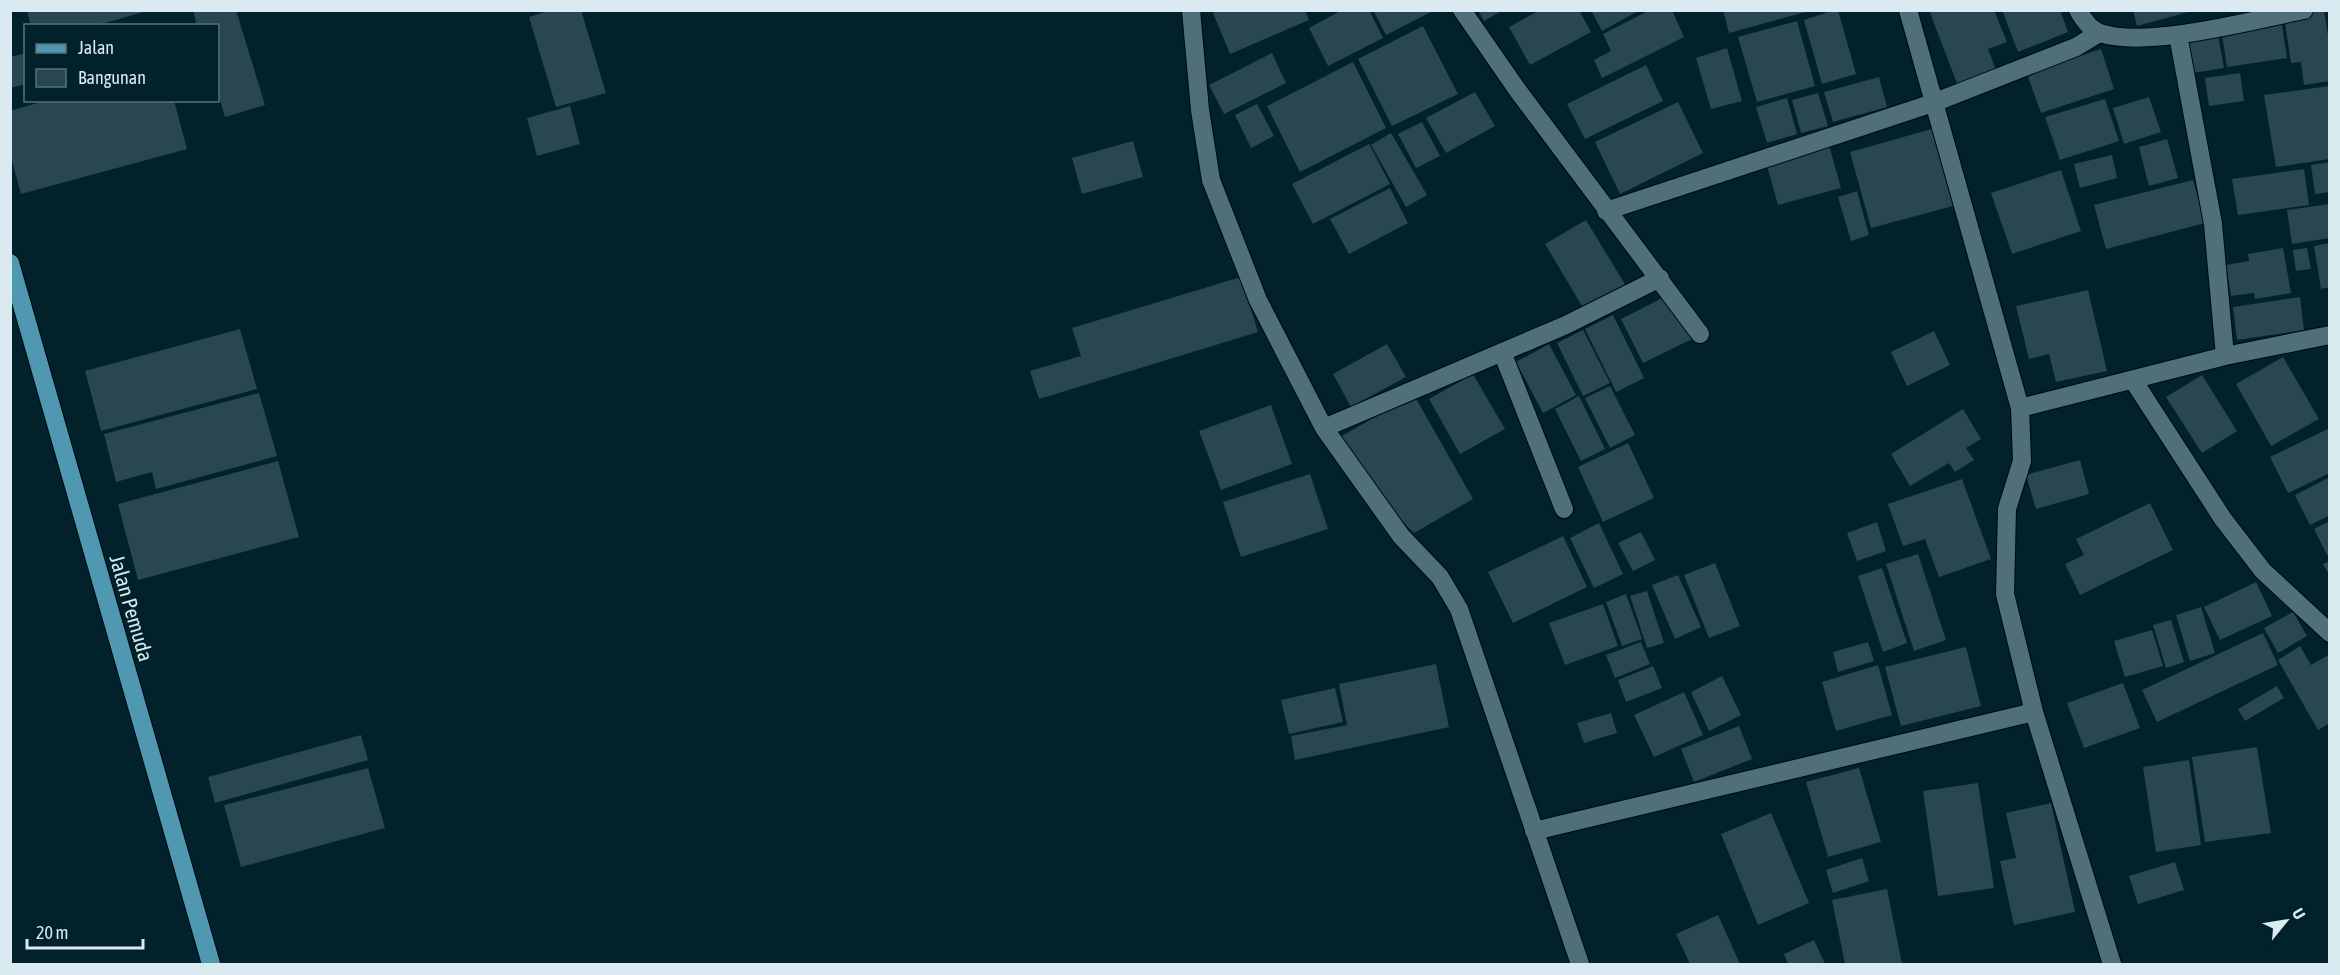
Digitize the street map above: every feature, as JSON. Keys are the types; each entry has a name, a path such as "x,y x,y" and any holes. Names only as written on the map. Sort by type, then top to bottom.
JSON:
{"main road":[{"name":"Jalan Pemuda","path":"10,263 211,964"}],"street":[{"path":"1191,10 1200,110 1210,180 1258,300 1324,428 1401,536 1440,577 1459,609 1580,964"},
{"path":"1462,10 1606,211 1660,278 1700,334"},
{"path":"1908,10 2020,408 2022,461 2007,509 2005,594 2034,712 2112,964"},
{"path":"2079,10 2089,25 2099,33 2142,38 2178,35 2304,10"},
{"path":"1606,211 1933,103 2076,47 2099,33"},
{"path":"2178,35 2213,224 2225,356"},
{"path":"1324,428 1566,325 1660,278"},
{"path":"2020,408 2225,356 2330,335"},
{"path":"1502,352 1564,509"},
{"path":"2133,380 2223,519 2263,571 2330,633"},
{"path":"1534,831 2034,712"}],"building":[{"path":"147,10 102,24 30,24 27,11"},
{"path":"193,10 236,10 265,105 225,117 219,96 219,24 196,24"},
{"path":"551,10 581,10 606,93 556,107 529,17"},
{"path":"1219,10 1305,10 1309,20 1230,54 1213,13"},
{"path":"1342,10 1369,10 1383,38 1328,66 1309,28"},
{"path":"1373,10 1435,10 1386,35"},
{"path":"1478,10 1503,10 1484,21"},
{"path":"1540,10 1579,10 1591,32 1530,65 1509,27"},
{"path":"1591,10 1640,10 1602,31"},
{"path":"1650,10 1672,10 1684,37 1602,78 1594,60 1611,51 1603,34"},
{"path":"1723,10 1809,10 1809,11 1729,33"},
{"path":"1838,10 1856,74 1822,84 1804,20"},
{"path":"1929,10 1994,10 2007,42 1988,49 1996,70 1958,86"},
{"path":"2002,10 2060,10 2068,32 2018,52"},
{"path":"2133,10 2192,10 2192,11 2137,26"},
{"path":"2324,10 2330,48 2330,81 2304,85 2301,62 2291,63 2284,16"},
{"path":"2281,19 2287,58 2227,67 2221,28"},
{"path":"1797,21 1815,86 1757,102 1738,37"},
{"path":"1423,26 1458,94 1392,126 1358,59"},
{"path":"2217,29 2224,68 2193,73 2188,34"},
{"path":"1727,48 1742,101 1711,109 1696,58"},
{"path":"2101,49 2114,89 2041,113 2027,74"},
{"path":"1272,53 1286,83 1224,114 1209,85"},
{"path":"24,54 24,84 10,88 10,57"},
{"path":"1353,62 1386,128 1300,172 1267,106"},
{"path":"1646,65 1663,101 1585,139 1567,104"},
{"path":"2240,73 2244,101 2209,106 2205,78"},
{"path":"1879,77 1887,107 1833,122 1824,92"},
{"path":"2330,86 2330,159 2276,167 2264,95"},
{"path":"1475,92 1495,126 1446,153 1426,118"},
{"path":"1818,93 1828,126 1801,133 1792,100"},
{"path":"2149,97 2161,132 2124,144 2113,108"},
{"path":"1787,98 1797,134 1767,143 1756,107"},
{"path":"2105,99 2119,141 2060,160 2045,117"},
{"path":"41,102 175,102 187,149 21,194 10,154 10,111"},
{"path":"1678,102 1703,153 1620,194 1595,142"},
{"path":"1257,104 1274,136 1251,148 1235,115"},
{"path":"570,106 580,144 537,156 527,118"},
{"path":"1422,122 1440,156 1416,168 1398,134"},
{"path":"1932,129 1953,206 1871,228 1850,152"},
{"path":"1391,133 1427,195 1406,207 1371,145"},
{"path":"2167,139 2178,178 2149,186 2139,147"},
{"path":"1133,141 1143,177 1082,194 1072,158"},
{"path":"1369,144 1390,184 1313,224 1292,184"},
{"path":"1829,145 1841,188 1778,205 1766,162"},
{"path":"2112,155 2117,178 2080,188 2074,164"},
{"path":"2330,162 2330,192 2315,194 2311,165"},
{"path":"2304,169 2309,205 2238,215 2232,179"},
{"path":"2061,170 2081,231 2012,254 1991,193"},
{"path":"2193,180 2205,223 2106,249 2094,205"},
{"path":"1390,188 1408,223 1349,254 1330,219"},
{"path":"1857,191 1869,235 1851,241 1838,197"},
{"path":"2330,204 2330,238 2292,244 2287,210"},
{"path":"1586,220 1626,286 1585,311 1545,244"},
{"path":"2330,243 2330,287 2321,289 2314,246"},
{"path":"2283,248 2291,293 2255,299 2254,293 2231,296 2226,265 2249,261 2248,254"},
{"path":"2307,248 2311,269 2296,271 2293,250"},
{"path":"1241,277 1258,332 1039,399 1030,371 1081,356 1072,328"},
{"path":"2088,290 2107,371 2056,382 2049,354 2029,359 2016,306"},
{"path":"1670,294 1692,339 1643,363 1621,319"},
{"path":"2300,297 2304,330 2237,340 2233,307"},
{"path":"1613,315 1644,378 1616,392 1585,329"},
{"path":"240,329 257,389 101,431 85,371"},
{"path":"1583,330 1610,383 1583,396 1557,343"},
{"path":"1934,331 1950,365 1907,386 1891,352"},
{"path":"1387,344 1406,377 1351,407 1333,374"},
{"path":"1549,344 1576,395 1543,413 1516,362"},
{"path":"2283,357 2319,419 2271,446 2236,384"},
{"path":"1473,374 1505,429 1460,454 1429,399"},
{"path":"2202,375 2237,431 2202,453 2166,397"},
{"path":"1610,386 1635,435 1610,448 1585,398"},
{"path":"259,393 277,456 156,489 152,472 116,482 104,434"},
{"path":"1414,395 1473,499 1414,533 1377,496 1340,437"},
{"path":"1579,396 1605,449 1581,461 1555,409"},
{"path":"1271,405 1292,464 1221,490 1199,431"},
{"path":"1963,409 1981,439 1966,448 1974,460 1955,472 1949,463 1910,486 1891,454"},
{"path":"2330,428 2330,473 2288,493 2270,457"},
{"path":"1628,443 1654,498 1603,522 1578,467"},
{"path":"2080,460 2089,494 2036,509 2026,475"},
{"path":"278,461 299,537 138,580 118,504"},
{"path":"1310,474 1328,529 1241,557 1223,502"},
{"path":"2330,477 2330,515 2310,525 2295,495"},
{"path":"1962,479 1991,559 1939,577 1925,539 1903,546 1888,504"},
{"path":"2150,503 2173,550 2080,595 2065,564 2084,555 2076,539"},
{"path":"2330,521 2330,554 2327,555 2314,529"},
{"path":"1877,522 1886,551 1857,561 1847,533"},
{"path":"1599,523 1623,574 1594,588 1570,538"},
{"path":"1641,532 1655,560 1633,571 1618,543"},
{"path":"1563,536 1587,587 1513,623 1488,572"},
{"path":"1918,554 1946,640 1914,651 1886,564"},
{"path":"2330,561 2330,576 2323,564"},
{"path":"1715,563 1740,626 1709,638 1684,575"},
{"path":"1882,568 1907,643 1883,652 1858,576"},
{"path":"1678,575 1701,627 1675,639 1652,585"},
{"path":"2256,582 2272,616 2220,640 2204,607"},
{"path":"1647,591 1664,643 1647,648 1630,596"},
{"path":"1626,594 1642,639 1622,646 1606,602"},
{"path":"1603,604 1618,646 1565,665 1549,623"},
{"path":"2201,607 2215,653 2190,661 2176,615"},
{"path":"2293,612 2307,636 2278,653 2264,628"},
{"path":"2171,620 2184,662 2166,668 2153,625"},
{"path":"2152,630 2163,666 2125,677 2114,641"},
{"path":"2263,633 2278,665 2157,722 2142,690"},
{"path":"1641,642 1650,664 1615,678 1606,655"},
{"path":"1868,642 1874,661 1838,672 1833,652"},
{"path":"2300,646 2311,665 2330,654 2330,723 2318,730 2278,660"},
{"path":"1966,647 1981,706 1901,726 1885,667"},
{"path":"1436,664 1449,727 1295,760 1291,736 1347,725 1339,684"},
{"path":"1878,665 1892,715 1836,731 1822,682"},
{"path":"1653,666 1662,688 1626,702 1618,680"},
{"path":"1722,676 1741,715 1709,731 1691,692"},
{"path":"2123,683 2140,728 2084,748 2067,703"},
{"path":"2277,686 2284,698 2245,721 2238,709"},
{"path":"1335,688 1343,722 1289,734 1281,700"},
{"path":"1684,692 1703,735 1654,757 1634,715"},
{"path":"1611,713 1617,733 1584,743 1577,723"},
{"path":"1739,726 1752,759 1694,782 1681,749"},
{"path":"361,735 368,760 215,803 208,777"},
{"path":"2257,747 2271,833 2205,842 2192,757"},
{"path":"2189,760 2201,845 2156,852 2143,767"},
{"path":"368,768 385,828 241,867 224,805"},
{"path":"1859,768 1881,842 1828,857 1806,782"},
{"path":"1978,783 1994,888 1938,896 1923,791"},
{"path":"2051,803 2075,912 2014,925 2000,861 2016,858 2006,813"},
{"path":"1771,813 1809,903 1758,925 1721,834"},
{"path":"1862,858 1869,881 1833,893 1826,870"},
{"path":"2175,862 2184,890 2138,904 2129,876"},
{"path":"1887,889 1902,964 1845,964 1832,900"},
{"path":"1718,915 1740,964 1690,964 1676,934"},
{"path":"1814,940 1825,964 1788,964 1784,954"}]}
